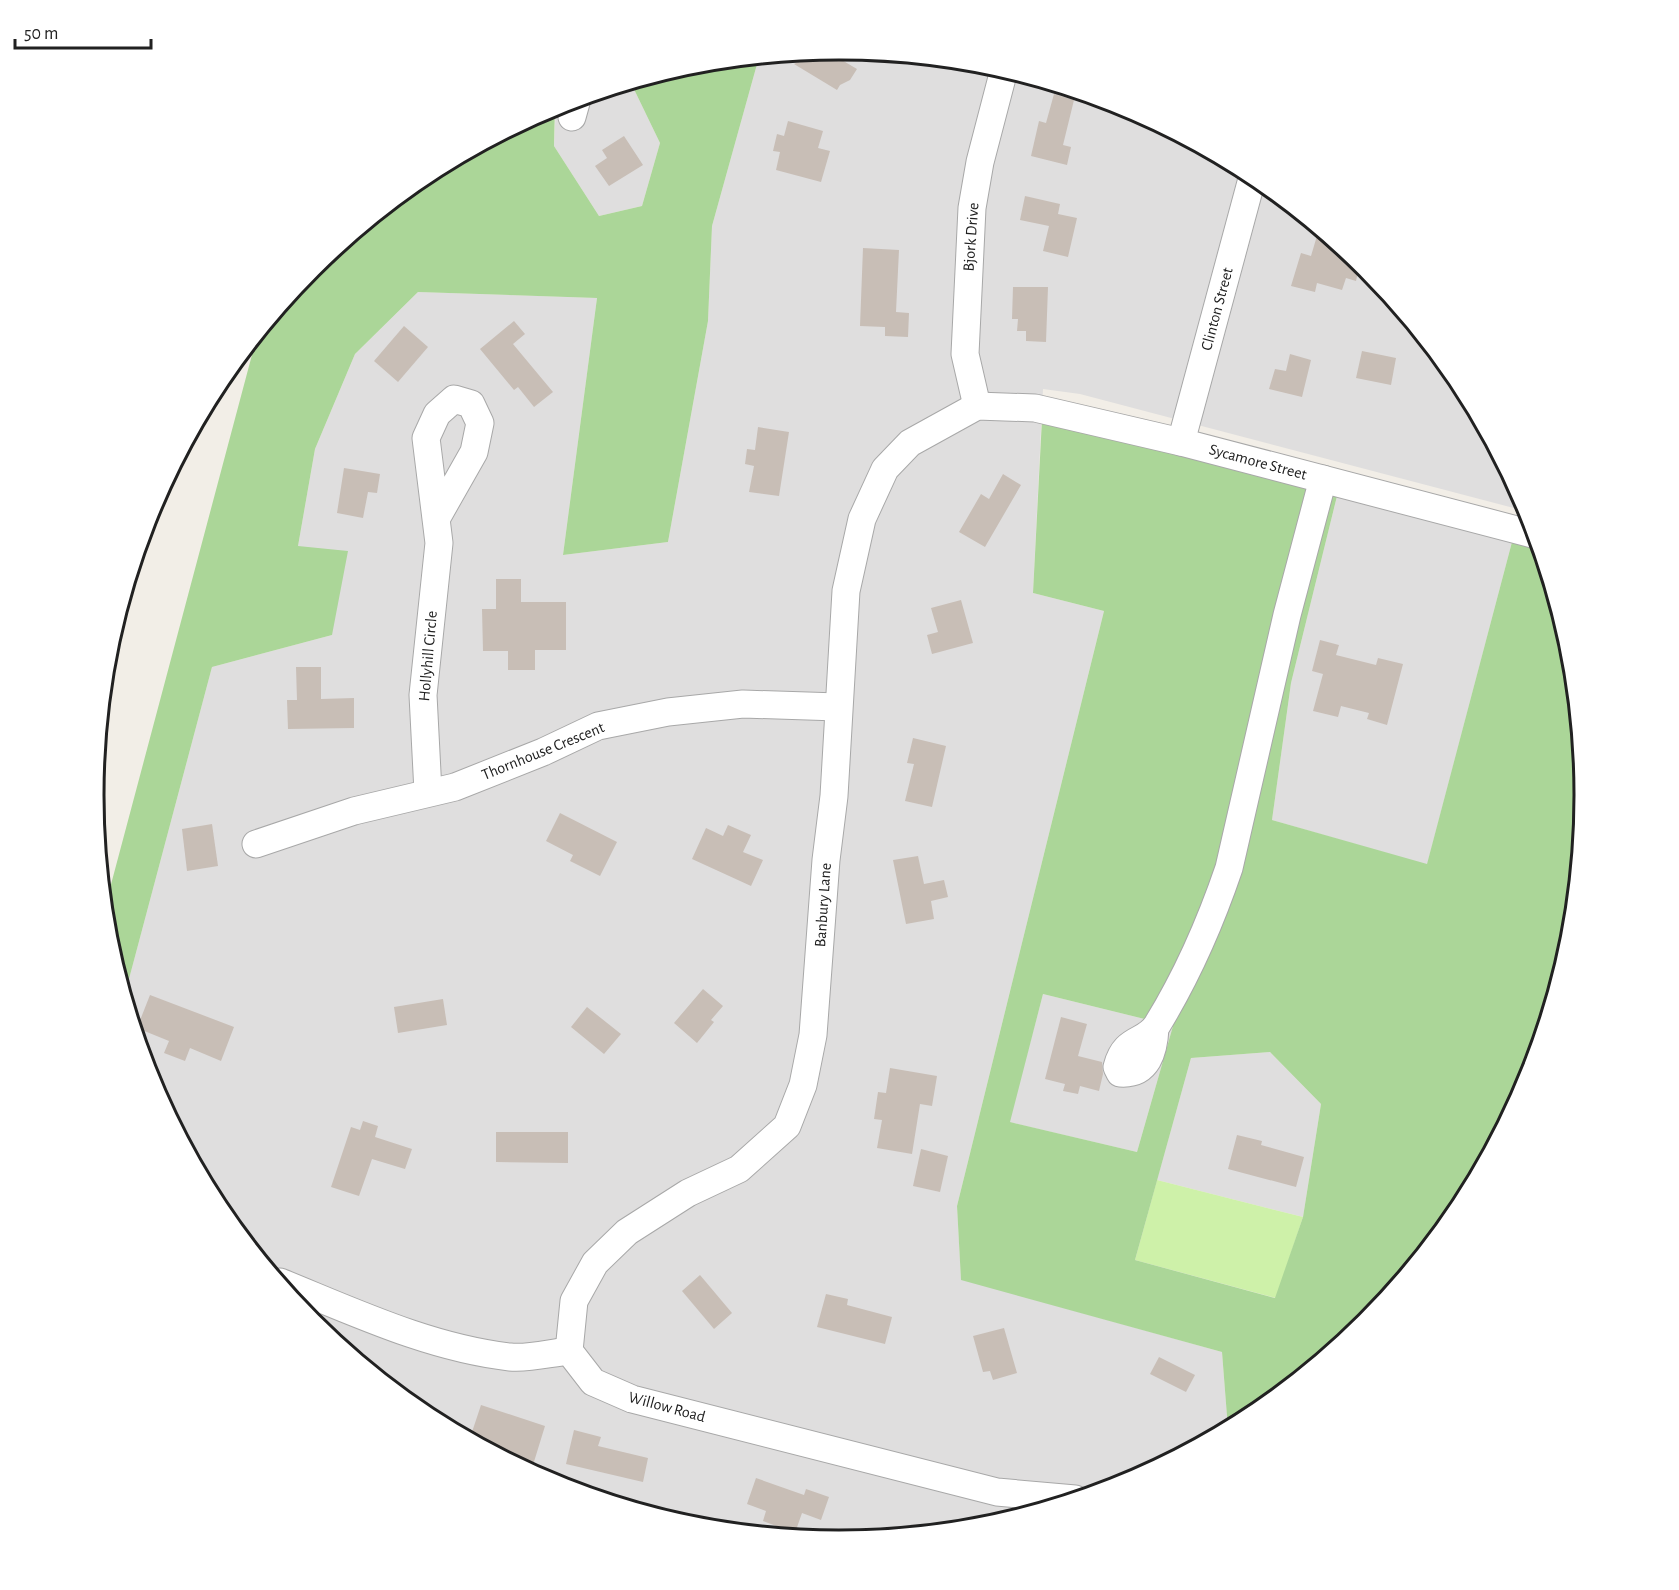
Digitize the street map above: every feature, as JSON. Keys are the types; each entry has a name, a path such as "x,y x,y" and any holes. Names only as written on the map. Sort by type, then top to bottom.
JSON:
{"street":[{"name":"Bjork Drive","path":"977,406 965,354 972,208 980,162 1002,78"},
{"name":"Clinton Street","path":"1181,442 1250,186"},
{"name":"Sycamore Street","path":"977,406 1035,408 1181,442 1525,532"},
{"name":"Banbury Lane","path":"569,1351 574,1302 595,1263 627,1232 688,1193 739,1169 787,1126 803,1084 813,1035 826,860 834,796 846,591 862,519 885,469 910,443 977,406"},
{"path":"1155,1028 1185,973 1229,868 1287,615 1323,479"},
{"name":"Hollyhill Circle","path":"428,792 423,695 439,543 436,519"},
{"name":"Thornhouse Crescent","path":"256,844 354,810 476,779 598,726 668,712 743,704 838,707"},
{"path":"294,1288 387,1325 460,1348 512,1357 569,1351"},
{"name":"Willow Road","path":"569,1351 593,1382 632,1399 997,1492 1055,1497"}],"shaded area":[{"path":"840,60 935,66 1030,85 1076,99 1121,116 1207,158 1287,212 1324,242 1392,310 1423,348 1451,387 1476,428 1517,509 1080,394 1043,389 1033,593 1104,611 957,1206 961,1279 1222,1352 1227,1419 1165,1454 1121,1474 1030,1505 983,1516 935,1524 840,1530 744,1524 649,1505 603,1491 558,1474 472,1432 392,1378 355,1348 287,1280 256,1242 228,1203 180,1120 160,1076 129,980 212,667 332,635 298,546 315,449 355,354 418,292 597,298 563,555 668,542 708,321 712,226 757,65"},
{"path":"634,90 660,143 642,206 599,216 554,146 555,117"},
{"path":"1337,496 1512,542 1427,865 1272,820 1291,683"},
{"path":"1043,994 1173,1026 1137,1152 1009,1122"},
{"path":"1270,1052 1321,1104 1303,1217 1157,1180 1191,1058"}],"green space":[{"path":"757,65 712,226 708,321 668,542 563,555 597,298 418,292 355,354 315,449 298,546 348,551 332,635 212,667 129,980 111,886 253,353 287,310 355,242 431,184 472,158 514,136 555,117 554,146 599,216 642,206 660,143 634,90 696,74"},
{"path":"1042,419 1337,496 1291,683 1272,820 1427,864 1512,542 1531,547 1549,605 1568,699 1573,747 1574,795 1573,843 1568,891 1549,985 1519,1076 1499,1120 1451,1203 1392,1280 1324,1348 1287,1378 1227,1419 1222,1352 961,1280 957,1206 1104,611 1033,593","holes":["1043,994 1173,1026 1137,1152 1010,1122","1270,1052 1321,1104 1303,1217 1275,1298 1135,1260 1191,1058"]},
{"path":"1157,1180 1303,1217 1276,1298 1135,1260"}],"building":[{"path":"842,60 857,69 850,80 840,85 837,90 794,64 799,62"},
{"path":"1054,94 1074,100 1063,145 1071,147 1067,165 1031,156 1039,121 1046,123"},
{"path":"788,121 823,131 818,148 830,151 821,182 776,170 780,152 773,151 777,134 784,136"},
{"path":"624,136 643,165 609,186 595,166 607,158 602,150"},
{"path":"1025,196 1060,204 1058,214 1077,218 1068,257 1043,251 1049,226 1020,220"},
{"path":"1317,236 1358,274 1356,281 1346,278 1342,290 1317,283 1315,292 1291,286 1301,253 1311,256"},
{"path":"863,248 899,250 896,312 909,313 908,337 885,336 885,327 860,326"},
{"path":"1013,287 1048,287 1046,342 1026,341 1026,331 1017,331 1018,319 1012,319"},
{"path":"514,321 525,334 513,344 553,392 534,407 518,387 514,390 480,349"},
{"path":"404,326 428,347 398,382 374,361"},
{"path":"1362,351 1396,358 1391,385 1356,378"},
{"path":"1290,354 1311,360 1302,397 1269,389 1275,369 1286,371"},
{"path":"758,427 789,432 779,496 749,492 754,466 745,464 747,449 755,450"},
{"path":"344,468 380,474 377,493 368,492 363,518 337,513"},
{"path":"1003,474 1021,485 985,547 959,532 981,494 989,499"},
{"path":"496,579 521,579 521,602 566,602 566,650 535,650 535,670 508,670 508,651 483,651 482,609 496,609"},
{"path":"961,600 973,643 932,654 927,635 938,632 931,608"},
{"path":"1320,640 1339,645 1336,655 1376,665 1378,658 1403,664 1387,725 1367,719 1369,713 1341,706 1338,717 1313,711 1323,674 1312,671"},
{"path":"296,667 321,667 321,699 354,698 354,728 288,729 287,700 297,700"},
{"path":"913,738 946,746 932,807 905,801 914,764 907,763"},
{"path":"560,813 617,842 600,876 570,861 573,855 546,841"},
{"path":"212,824 218,866 187,871 182,829"},
{"path":"728,825 751,835 743,852 763,860 751,886 692,859 706,828 723,836"},
{"path":"918,856 924,884 944,880 948,897 931,901 934,919 906,924 893,860"},
{"path":"703,989 723,1006 711,1020 714,1022 697,1043 674,1023"},
{"path":"150,995 234,1027 221,1061 190,1048 185,1061 164,1053 169,1041 144,1031 140,1019"},
{"path":"443,999 447,1025 398,1033 394,1007"},
{"path":"587,1007 621,1034 604,1054 571,1027"},
{"path":"1061,1017 1087,1024 1078,1056 1102,1062 1103,1074 1099,1091 1080,1086 1078,1094 1063,1091 1065,1084 1045,1079"},
{"path":"890,1068 937,1076 932,1106 920,1104 912,1154 877,1148 882,1120 874,1119 878,1092 886,1093"},
{"path":"363,1121 378,1126 375,1137 412,1149 405,1169 372,1159 359,1196 331,1187 351,1127 360,1130"},
{"path":"496,1132 568,1132 568,1163 496,1162"},
{"path":"1237,1135 1262,1141 1261,1145 1304,1157 1296,1187 1228,1169"},
{"path":"921,1149 948,1156 940,1192 913,1186"},
{"path":"700,1275 732,1313 714,1329 682,1291"},
{"path":"826,1294 848,1299 847,1305 892,1317 885,1344 817,1327"},
{"path":"1004,1328 1017,1373 993,1380 990,1371 983,1372 973,1336"},
{"path":"1159,1357 1195,1375 1186,1392 1150,1374"},
{"path":"481,1405 545,1426 534,1463 472,1432"},
{"path":"574,1430 601,1437 598,1446 648,1458 643,1482 566,1464"},
{"path":"756,1478 804,1495 806,1489 829,1497 821,1520 802,1513 797,1528 779,1527 763,1521 766,1511 747,1504"}]}
